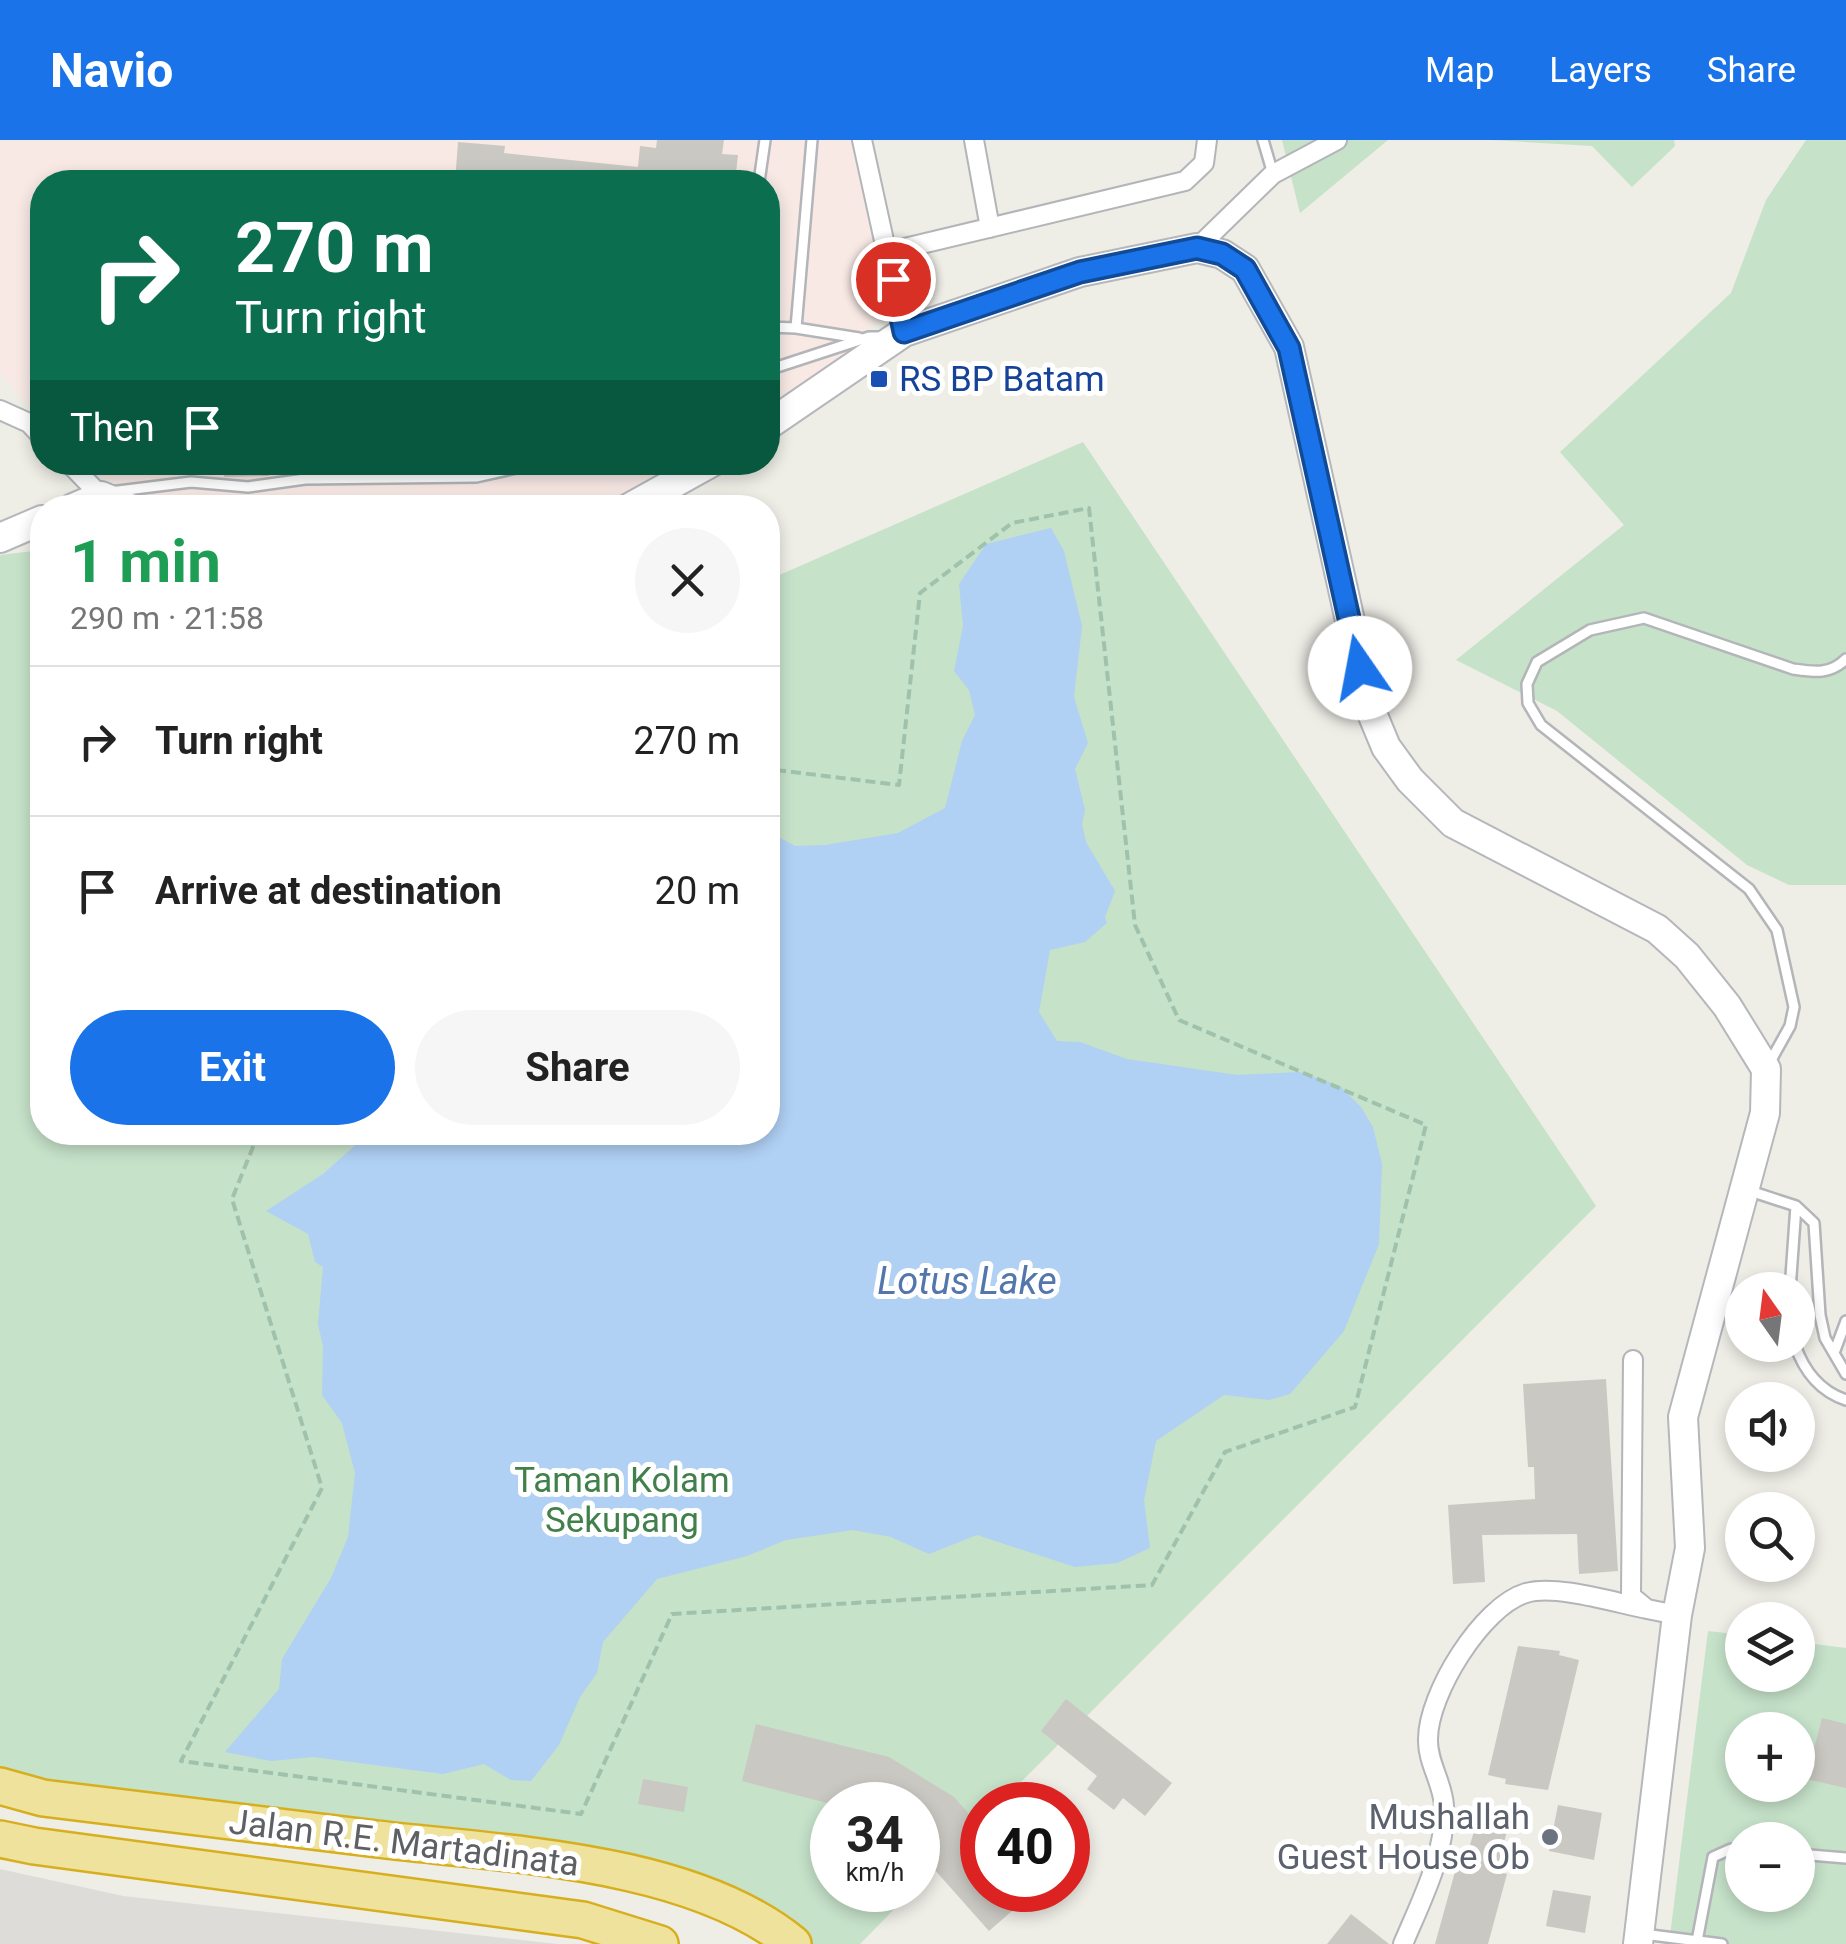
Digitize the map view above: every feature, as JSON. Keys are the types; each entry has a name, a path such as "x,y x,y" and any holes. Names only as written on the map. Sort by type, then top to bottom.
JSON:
{"highway":[{"name":"Jalan R.E. Martadinata","path":"0,1786 43,1798 535,1858 664,1880 725,1902 793,1944"},
{"name":"Jalan R.E. Martadinata","path":"0,1838 34,1846 583,1920 660,1944"}],"street":[{"path":"862,140 888,252 901,334"},
{"path":"974,140 990,228"},
{"path":"888,252 1185,181 1204,164 1207,140"},
{"path":"1197,248 1272,174 1337,140"},
{"path":"780,417 901,334 1080,272 1197,248 1222,254 1245,269 1289,348 1368,706 1386,747 1410,780 1452,824 1657,929 1686,956 1727,1006 1766,1068 1764,1113 1683,1417 1690,1548 1677,1615 1639,1939"},
{"path":"0,410 30,424"},
{"path":"81,475 100,495"},
{"path":"652,495 688,475"},
{"path":"0,538 30,525"},
{"path":"1633,1360 1631,1596 1647,1609"},
{"path":"1403,1944 1435,1866 1444,1805 1427,1742 1431,1711 1445,1676 1500,1610 1526,1593 1553,1591 1677,1615"}],"lane":[{"path":"761,170 765,140"},
{"path":"796,328 812,140"},
{"path":"1263,140 1272,174"},
{"path":"780,328 862,338"},
{"path":"780,366 862,338 901,334"},
{"path":"104,495 191,482 248,487 305,479 485,475"},
{"path":"1766,1068 1790,1026 1794,1007 1792,981 1777,930 1749,889 1541,726 1528,703 1527,684 1537,662 1553,650 1590,630 1644,618 1793,669 1818,673 1838,667 1846,659"},
{"path":"1744,1190 1796,1206 1814,1223 1820,1315 1826,1338 1846,1374"},
{"path":"1791,1272 1796,1206"},
{"path":"1834,1352 1846,1321"},
{"path":"1804,1362 1812,1377 1846,1400"},
{"path":"1697,1941 1713,1857 1725,1852"},
{"path":"1815,1855 1846,1858"},
{"path":"1639,1939 1722,1944"}],"path":[{"path":"254,1145 232,1199 322,1488 181,1761 580,1814 672,1614 1152,1585 1225,1452 1356,1407 1426,1125 1179,1020 1135,925 1090,508 1012,523 920,593 899,785 780,770"}],"shaded area":[{"path":"0,140 860,140 898,301 869,327 872,341 780,401 780,170 30,170 30,407 0,374"},
{"path":"96,475 659,475 621,495 150,495"},
{"path":"0,1869 123,1896 557,1944 0,1944"}],"green space":[{"path":"1282,140 1388,140 1300,213"},
{"path":"1490,140 1674,140 1675,146 1632,187 1592,146"},
{"path":"1806,140 1846,140 1846,885 1789,885 1747,865 1557,711 1456,660 1624,525 1560,452 1731,293 1766,200"},
{"name":"Taman Kolam Sekupang","path":"1083,442 1596,1206 1021,1782 960,1782 960,1843 940,1864 940,1782 810,1782 810,1912 891,1912 860,1944 793,1944 725,1902 0,1786 0,555 30,551 30,1145 780,1145 780,575"},
{"path":"1708,1631 1725,1633 1725,1692 1815,1692 1815,1644 1846,1648 1846,1944 1669,1944"}],"water":[{"name":"Lotus Lake","path":"1051,528 1064,551 1082,626 1074,697 1088,743 1075,769 1085,810 1082,824 1086,842 1115,891 1105,917 1107,923 1085,942 1050,950 1039,1012 1057,1041 1080,1042 1127,1059 1237,1075 1300,1072 1340,1086 1361,1107 1373,1127 1382,1164 1379,1244 1344,1331 1290,1394 1269,1400 1224,1395 1156,1441 1144,1500 1150,1548 1117,1563 1075,1567 977,1535 929,1554 891,1537 853,1530 786,1540 747,1556 657,1579 603,1642 597,1673 580,1697 559,1745 531,1781 511,1780 484,1764 443,1774 313,1757 271,1761 225,1752 279,1689 282,1659 331,1578 348,1537 355,1473 342,1423 322,1395 323,1346 318,1324 323,1267 315,1262 308,1234 266,1211 323,1174 356,1145 780,1145 780,838 795,846 825,845 898,833 945,808 962,741 975,715 969,690 954,671 963,626 959,584 986,544"}],"building":[{"path":"657,140 724,140 722,154 738,155 736,170 456,170 458,142 505,146 504,153 638,167 640,146 656,148"},
{"path":"224,475 269,475 269,476"},
{"path":"1606,1379 1618,1571 1579,1574 1577,1534 1482,1535 1485,1582 1453,1584 1448,1505 1535,1499 1534,1467 1528,1467 1523,1384"},
{"path":"1518,1646 1560,1651 1559,1655 1579,1660 1548,1790 1505,1784 1506,1779 1488,1775"},
{"path":"1066,1699 1172,1783 1145,1816 1123,1798 1114,1810 1090,1791 1097,1776 1041,1731"},
{"path":"1822,1718 1846,1724 1846,1788 1815,1781 1815,1745"},
{"path":"756,1724 889,1757 930,1782 810,1782 810,1799 742,1781"},
{"path":"643,1779 688,1787 684,1812 638,1804"},
{"path":"940,1788 960,1804 960,1898 940,1876"},
{"path":"1558,1805 1602,1813 1594,1860 1549,1851"},
{"path":"1479,1813 1510,1821 1496,1871 1507,1874 1488,1944 1435,1944 1458,1861 1465,1863"},
{"path":"1553,1890 1591,1896 1585,1933 1546,1926"},
{"path":"972,1912 1011,1912 989,1931"},
{"path":"1351,1914 1389,1944 1327,1944"}],"place":[{"name":"RS BP Batam","path":"879,379"},
{"name":"Mushallah Guest House Ob","path":"1550,1837"}],"route":[{"path":"893,279 904,332 1080,272 1197,248 1222,254 1245,269 1262,292 1289,348 1360,668"}]}
